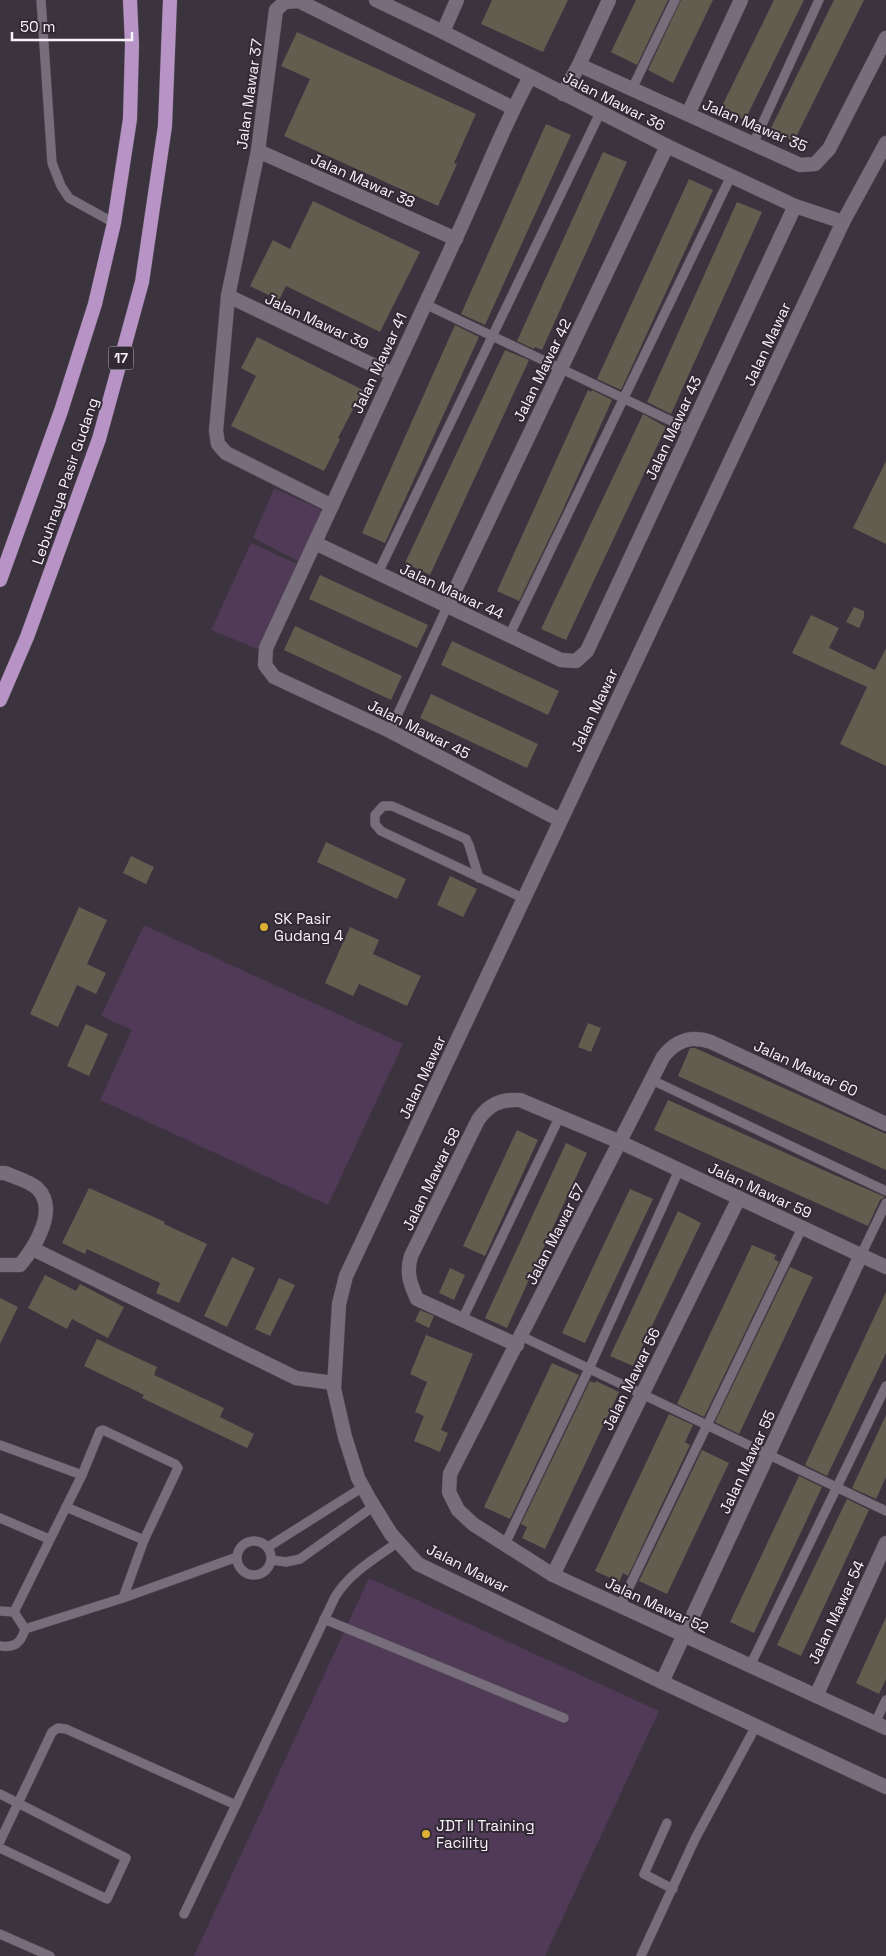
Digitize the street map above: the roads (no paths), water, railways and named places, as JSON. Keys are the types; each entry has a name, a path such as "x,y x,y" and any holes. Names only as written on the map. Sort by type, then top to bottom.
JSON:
{"highway":[{"name":"Lebuhraya Pasir Gudang","path":"0,580 61,411 95,304 114,223 130,119 132,45 130,0"},
{"name":"Lebuhraya Pasir Gudang","path":"0,700 27,637 99,439 142,282 165,126 170,0"}],"street":[{"name":"Jalan Mawar 36","path":"376,0 667,146 795,206 843,222"},
{"path":"443,32 458,0"},
{"path":"563,94 580,65 609,0"},
{"path":"688,114 741,0"},
{"name":"Jalan Mawar 37","path":"332,506 226,453 218,444 216,431 228,296 258,151 276,10 285,2 299,1 513,108"},
{"name":"Jalan Mawar 35","path":"580,65 800,164 815,164 829,149 886,38"},
{"name":"Jalan Mawar 41","path":"265,665 266,648 456,239 513,108 530,77"},
{"name":"Jalan Mawar","path":"886,144 843,222 346,1276 339,1304 334,1383 345,1437 358,1478 398,1542 418,1564 662,1682 886,1787"},
{"name":"Jalan Mawar 42","path":"447,607 667,146"},
{"name":"Jalan Mawar 38","path":"258,151 456,239"},
{"name":"Jalan Mawar 43","path":"576,662 587,651 795,206"},
{"name":"Jalan Mawar 39","path":"228,296 392,374"},
{"name":"Jalan Mawar 44","path":"315,543 561,660 576,662"},
{"name":"Jalan Mawar 45","path":"265,665 274,677 390,731 560,820"},
{"name":"Jalan Mawar 57","path":"450,1474 663,1057 670,1048 690,1038 701,1038 711,1042"},
{"name":"Jalan Mawar 60","path":"711,1042 886,1124"},
{"name":"Jalan Mawar 58","path":"519,1340 462,1320 417,1299 408,1278 408,1266 411,1256 478,1120 484,1111 493,1104 504,1100 520,1100 620,1142"},
{"name":"Jalan Mawar 59","path":"620,1142 886,1268"},
{"path":"0,1173 5,1173 37,1188 46,1202 46,1218 33,1249 20,1265 0,1265"},
{"name":"Jalan Mawar 56","path":"552,1575 739,1198"},
{"path":"33,1249 296,1378 334,1383"},
{"name":"Jalan Mawar 55","path":"662,1682 861,1255"},
{"name":"Jalan Mawar 52","path":"450,1474 449,1492 458,1510 473,1524 552,1575 880,1726"},
{"name":"Jalan Mawar 54","path":"816,1696 886,1543"}],"lane":[{"path":"41,0 52,163 61,186 69,198 114,223"},
{"path":"632,89 675,0"},
{"path":"753,144 819,0"},
{"path":"378,574 600,112"},
{"path":"509,636 731,176"},
{"path":"425,304 690,430"},
{"path":"390,731 447,607"},
{"path":"479,878 466,839 392,806 383,806 376,812 375,824 381,831 479,878 524,898"},
{"path":"652,1080 886,1191"},
{"path":"462,1320 560,1116"},
{"path":"504,1544 589,1369 679,1170"},
{"path":"861,1255 886,1203"},
{"path":"620,1606 802,1228"},
{"path":"519,1340 589,1369 886,1511"},
{"path":"750,1666 886,1386"},
{"path":"14,1612 82,1475 100,1431 103,1430 175,1464 178,1468 144,1540 123,1598"},
{"path":"0,1446 82,1475"},
{"path":"268,1548 363,1486"},
{"path":"272,1560 286,1562 300,1559 374,1506"},
{"path":"66,1507 144,1540"},
{"path":"0,1518 49,1539"},
{"path":"26,1629 123,1598 237,1557 243,1545 256,1541 268,1548 272,1560 266,1572 253,1576 241,1570 237,1557"},
{"path":"184,1914 335,1597 347,1581 367,1563 398,1542"},
{"path":"0,1611 14,1612"},
{"path":"14,1612 26,1629"},
{"path":"324,1619 564,1718"},
{"path":"0,1646 11,1647 22,1640 26,1629"},
{"path":"880,1726 886,1700"},
{"path":"641,1956 695,1839 756,1726"},
{"path":"0,1841 52,1732 58,1728 66,1729 236,1805"},
{"path":"0,1794 126,1858 107,1899 0,1848"},
{"path":"667,1823 644,1874 673,1889"},
{"path":"0,1934 50,1956"}],"place":[{"name":"SK Pasir Gudang 4","path":"264,927"},
{"name":"JDT II Training Facility","path":"426,1834"}]}
